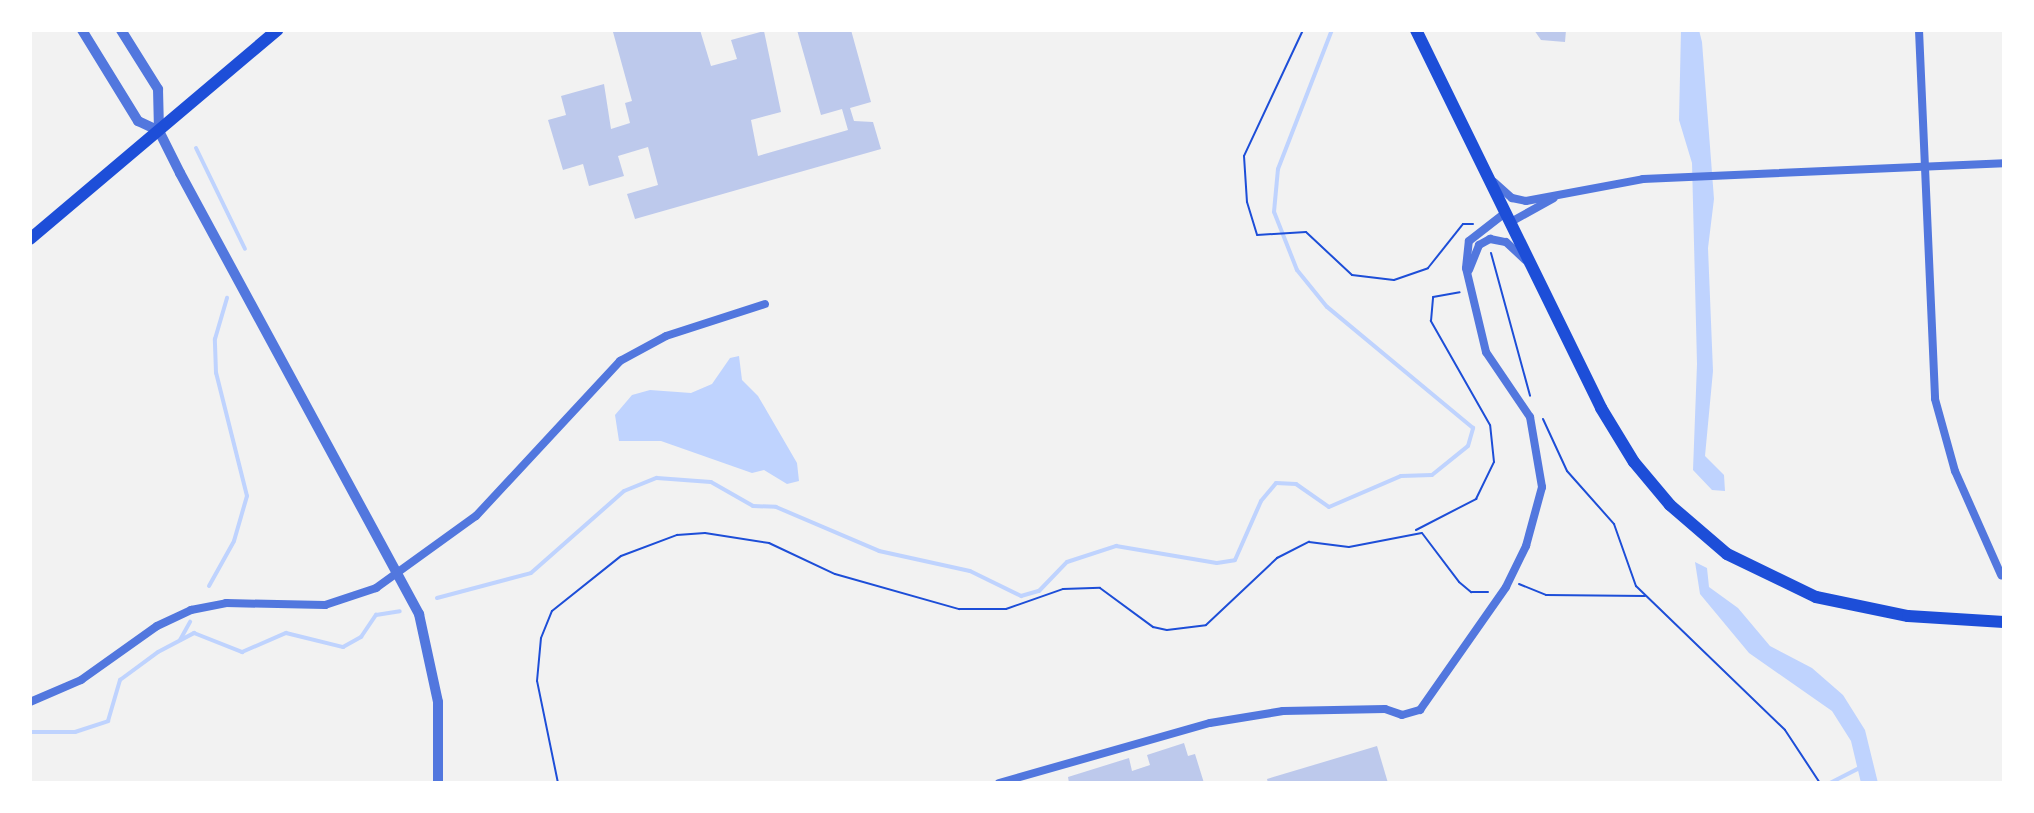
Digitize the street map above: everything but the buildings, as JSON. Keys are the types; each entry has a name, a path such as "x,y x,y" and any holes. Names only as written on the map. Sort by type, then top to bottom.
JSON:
{"main road":[{"path":"30,239 277,30"},
{"path":"1416,30 1530,265 1629,454 1670,505 1716,547 1785,585 1836,603 1908,616 2004,622"}],"street":[{"path":"82,30 138,121 159,131"},
{"path":"121,30 158,89 159,131 419,614 431,655 438,702 438,783"},
{"path":"1919,30 1937,409 1957,477 2001,575"},
{"path":"999,783 1210,723 1283,711 1385,709 1402,715 1420,710 1506,587 1526,546 1542,487 1530,417 1486,352 1467,278 1469,241 1507,218 1557,196 1600,184 1729,174 2004,163"},
{"path":"1483,168 1512,198 1557,196"},
{"path":"1467,278 1475,251 1490,239 1506,242 1530,265"},
{"path":"30,702 81,680 157,626 191,610 226,603 325,605 362,594 397,575 476,516 620,361 666,336 765,304"}],"path":[{"path":"1303,30 1244,156 1254,229 1264,236 1295,232 1314,236 1352,275 1394,280 1428,268 1463,224 1474,226"},
{"path":"1488,247 1533,400"},
{"path":"558,783 537,681 545,626 560,601 588,578 659,540 705,533 769,543 845,578 959,609 1006,609 1063,589 1100,588 1153,627 1189,630 1206,625 1293,546 1312,542 1349,547 1407,533 1469,505 1482,492 1494,462 1490,425 1431,321 1433,297 1461,293"},
{"path":"1539,413 1567,471 1614,524 1633,580 1646,597 1785,730 1820,783"},
{"path":"1407,533 1422,533 1432,542 1452,574 1471,592 1496,590"},
{"path":"1517,584 1546,595 1646,597"}],"water":[{"path":"1681,30 1699,30 1702,42 1714,199 1708,248 1713,371 1705,456 1724,475 1725,491 1712,490 1693,470 1697,364 1692,163 1679,120"},
{"path":"739,356 742,380 758,396 797,463 799,481 787,484 764,470 752,473 661,441 619,441 615,415 632,395 650,390 691,393 712,384 730,358"},
{"path":"1695,562 1707,568 1709,587 1738,608 1770,646 1812,668 1843,695 1865,730 1878,783 1861,783 1851,741 1832,711 1749,653 1700,594"}],"waterway":[{"path":"437,598 531,573 624,491 657,478 711,482 753,506 776,507 879,551 970,571 1021,596 1039,591 1067,562 1116,546 1217,563 1235,560 1261,501 1276,483 1296,484 1329,507 1401,476 1432,475 1468,446 1473,428 1327,307 1297,270 1274,212 1278,169 1332,30"},
{"path":"196,148 245,249"},
{"path":"209,586 234,541 247,496 216,373 215,339 227,298"},
{"path":"30,732 75,732 108,721 120,680 158,652 194,633 242,652 286,633 343,647 361,637 376,615 400,611"},
{"path":"180,640 190,622"},
{"path":"1830,783 1862,767"}]}
